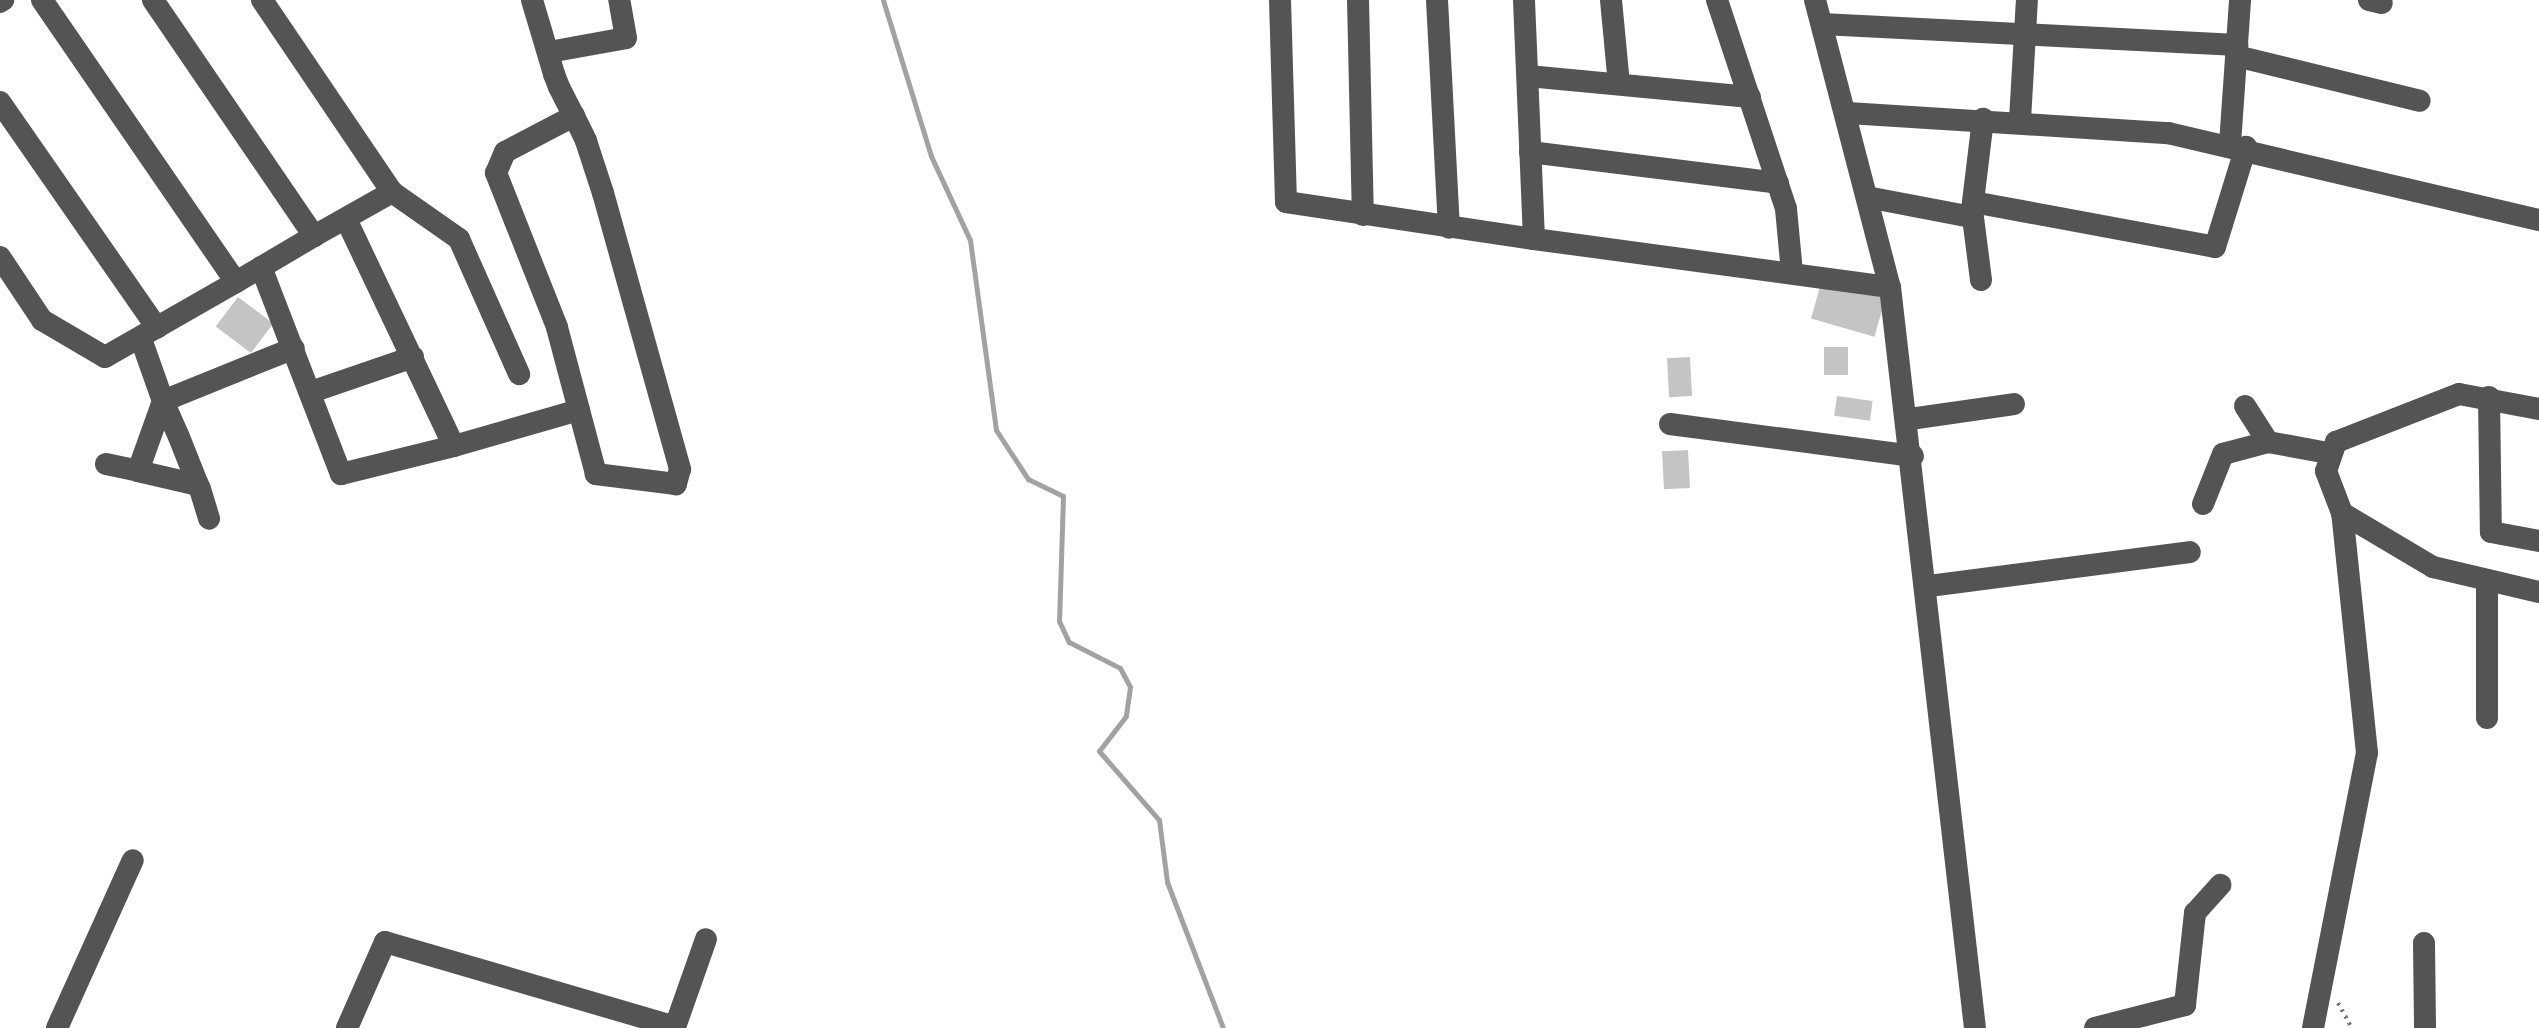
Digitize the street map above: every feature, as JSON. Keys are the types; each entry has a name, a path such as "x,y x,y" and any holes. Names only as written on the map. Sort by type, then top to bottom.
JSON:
{"street":[{"path":"42,0 236,282"},
{"path":"153,0 314,236"},
{"path":"262,0 392,192 459,239 520,374"},
{"path":"532,0 574,116 679,482 598,477 579,410 496,173 505,152 574,116"},
{"path":"548,52 626,38 619,0"},
{"path":"1280,0 1282,198 1449,228 1890,286"},
{"path":"1358,0 1363,215"},
{"path":"1438,0 1449,228"},
{"path":"1524,0 1534,239"},
{"path":"1611,0 1619,84"},
{"path":"1717,0 1778,183 1792,272"},
{"path":"1815,0 1872,198 1890,286 1910,418 1975,1028"},
{"path":"2020,120 2027,0"},
{"path":"1872,198 1973,209 2215,248 2238,146 2236,51 2240,0"},
{"path":"1822,24 2024,30 2236,51 2420,101"},
{"path":"1528,76 1750,97"},
{"path":"0,102 149,334 163,401 209,519"},
{"path":"1848,113 2020,120 2238,146 2539,220"},
{"path":"1980,280 1973,209 1982,119"},
{"path":"1530,152 1778,183"},
{"path":"0,257 42,320 105,357 392,192"},
{"path":"346,218 454,446"},
{"path":"261,267 341,474 352,478 579,410"},
{"path":"138,471 163,401 294,348"},
{"path":"310,392 413,356"},
{"path":"2203,504 2224,454 2268,442 2328,453 2382,418 2459,394 2539,410"},
{"path":"2489,397 2490,532 2539,541"},
{"path":"1910,418 2014,404"},
{"path":"2245,406 2268,442"},
{"path":"1670,424 1913,456"},
{"path":"2313,1028 2367,753 2342,513 2329,490 2328,453"},
{"path":"106,464 198,484"},
{"path":"2342,513 2433,567 2539,592"},
{"path":"1929,586 2190,552"},
{"path":"2487,580 2487,718"},
{"path":"58,1028 134,860"},
{"path":"2095,1028 2185,1005 2196,912 2220,885"},
{"path":"348,1028 385,942 675,1027 706,939"},
{"path":"2424,943 2425,1028"}],"building":[{"path":"1822,280 1885,298 1874,337 1811,318"},
{"path":"238,297 273,323 251,353 216,327"},
{"path":"1824,347 1848,347 1848,375 1824,375"},
{"path":"1690,357 1692,396 1669,397 1667,358"},
{"path":"1837,396 1873,401 1870,421 1834,416"},
{"path":"1688,450 1690,488 1664,489 1662,451"}],"waterway":[{"path":"883,0 931,156 970,240 996,430 1028,479 1063,496 1059,621 1069,642 1120,668 1130,687 1126,716 1099,751 1159,820 1167,882 1223,1028"}]}
